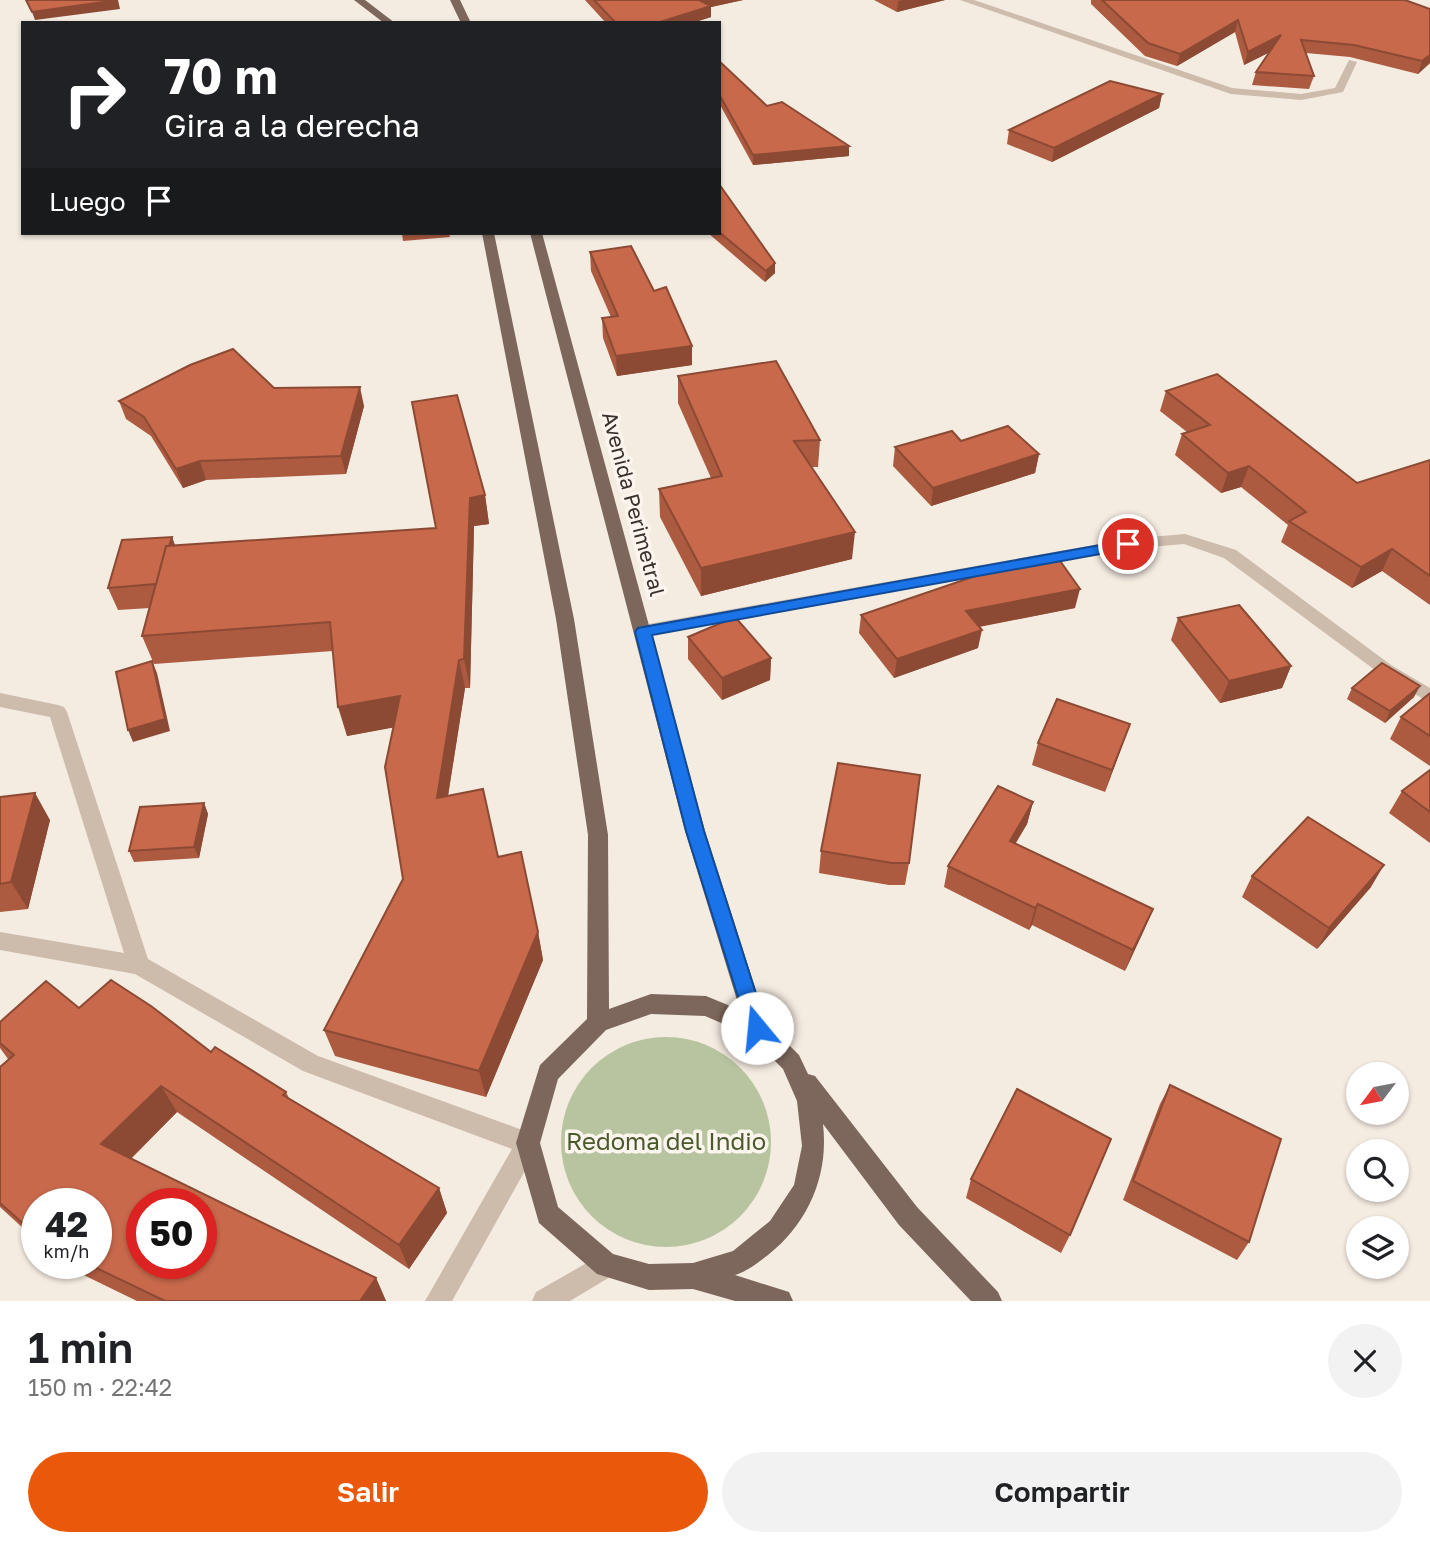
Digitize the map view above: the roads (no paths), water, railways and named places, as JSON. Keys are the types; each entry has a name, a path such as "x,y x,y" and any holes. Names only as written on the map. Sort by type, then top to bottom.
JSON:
{"main road":[{"path":"359,0 387,21"},
{"path":"454,0 465,21"},
{"path":"488,235 565,619 598,835 598,1023"},
{"name":"Avenida Perimetral","path":"537,235 695,831 757,1028"},
{"path":"791,1062 809,1101 813,1135 814,1146 805,1190 779,1230 740,1261 693,1276 649,1277 606,1265 548,1214 528,1143 548,1073 598,1023 651,1004 706,1006 757,1028 791,1062 908,1216 989,1301"},
{"path":"693,1276 780,1301"}],"street":[{"path":"965,0 1231,91 1301,97 1339,90 1352,62"},
{"path":"643,632 1128,544 1185,539 1230,554 1385,669 1430,696"},
{"path":"0,700 58,712 139,965"},
{"path":"0,941 139,965 311,1064 528,1143 438,1301"},
{"path":"545,1301 606,1265"}],"park label":[{"name":"Redoma del Indio","path":"666,1142"}]}
